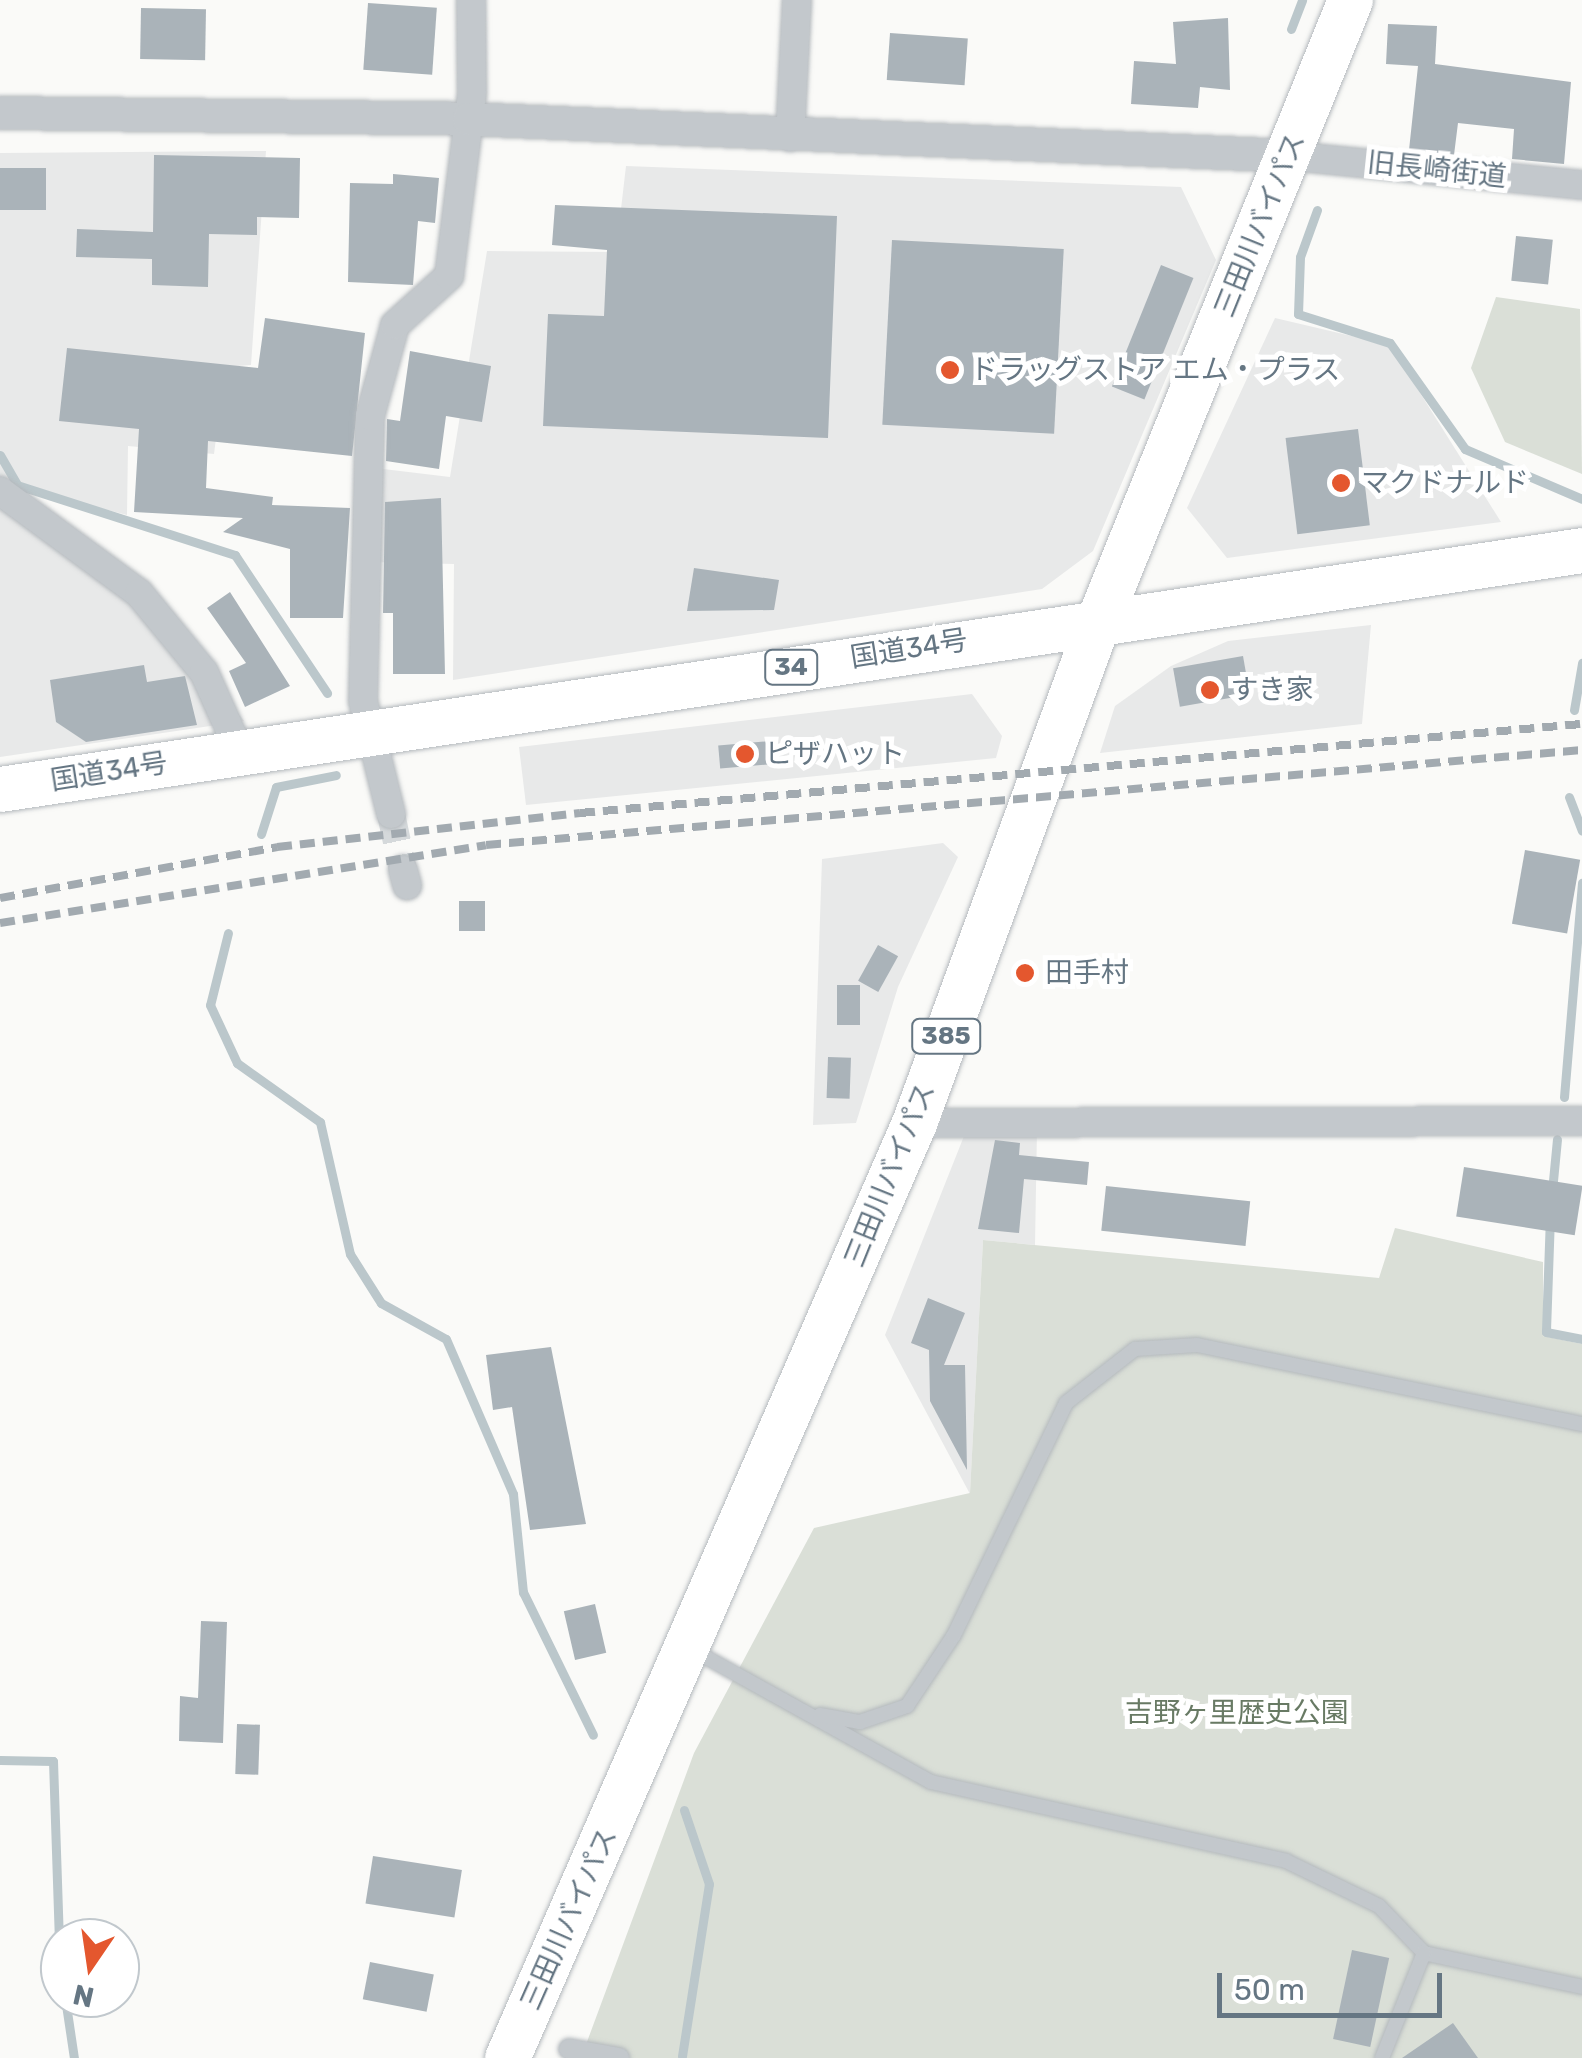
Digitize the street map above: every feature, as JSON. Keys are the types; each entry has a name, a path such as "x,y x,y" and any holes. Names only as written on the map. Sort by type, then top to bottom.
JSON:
{"highway":[{"name":"三田川バイパス","path":"507,2058 690,1649 914,1123 1099,619 1292,156 1350,0"},
{"name":"国道34号","path":"0,789 1099,619 1582,550"}],"street":[{"path":"391,814 363,702 370,416 395,325 449,276 469,119 471,0"},
{"path":"790,137 797,0"},
{"path":"0,113 469,119 790,137 1292,156"},
{"name":"旧長崎街道","path":"1292,156 1582,185"},
{"path":"0,491 139,593 204,672 240,752"},
{"path":"914,1123 1582,1121"},
{"path":"569,2049 618,2058"}],"lane":[{"path":"820,1715 860,1722 908,1706 954,1635 1066,1402 1135,1349 1197,1344 1582,1424"},
{"path":"690,1649 820,1715 931,1782 1326,1876 1379,1906 1424,1953 1582,1987"},
{"path":"1382,2058 1424,1953"}],"shaded area":[{"path":"266,151 251,365 225,367 214,454 128,446 127,515 8,484 141,581 244,721 0,757 0,153"},
{"path":"626,166 1181,187 1216,260 1093,551 1042,589 453,680 454,564 370,562 375,468 450,477 487,251 616,252"},
{"path":"1275,318 1390,345 1501,522 1227,558 1187,508"},
{"path":"1371,625 1362,724 1100,753 1115,706 1171,666 1228,641"},
{"path":"972,694 1002,736 996,758 526,805 519,747"},
{"path":"943,843 958,857 898,987 856,1123 813,1125 822,859"},
{"path":"1037,1130 1035,1245 983,1240 970,1494 885,1335 966,1131"}],"green space":[{"path":"1496,297 1580,309 1582,474 1505,442 1471,368"},
{"name":"吉野ヶ里歴史公園","path":"1395,1228 1543,1262 1543,1336 1582,1344 1582,2058 581,2058 694,1753 814,1528 970,1493 983,1240 1379,1278"}],"building":[{"path":"368,3 437,8 432,75 363,70"},
{"path":"141,8 206,9 205,60 140,59"},
{"path":"1228,18 1230,90 1200,87 1198,108 1131,104 1134,61 1176,64 1173,22"},
{"path":"1388,24 1437,26 1435,64 1571,82 1564,164 1512,159 1514,129 1458,123 1454,155 1409,150 1418,66 1386,64"},
{"path":"890,33 968,38 965,85 887,80"},
{"path":"154,155 300,158 299,218 257,217 257,235 209,234 208,287 152,285 152,259 76,257 77,229 153,232"},
{"path":"0,168 46,168 46,210 0,210"},
{"path":"393,174 439,178 435,223 418,221 413,285 348,282 350,183 393,184"},
{"path":"555,205 837,216 828,438 543,426 548,314 604,316 607,250 552,245"},
{"path":"1516,236 1553,240 1548,285 1511,281"},
{"path":"892,240 1064,249 1054,434 882,425"},
{"path":"1161,265 1193,278 1144,400 1112,386"},
{"path":"265,318 365,333 352,456 208,441 206,488 273,497 272,505 350,508 343,618 290,618 290,549 223,532 243,518 134,512 139,429 59,421 67,348 258,368"},
{"path":"410,351 491,366 482,422 446,416 439,469 386,461 387,419 400,421"},
{"path":"1358,429 1370,525 1297,534 1286,438"},
{"path":"441,498 445,674 393,674 393,613 383,613 385,502"},
{"path":"694,568 779,580 774,610 687,611"},
{"path":"230,592 290,686 245,707 229,671 246,663 207,608"},
{"path":"1243,656 1250,694 1180,707 1173,668"},
{"path":"144,665 147,682 185,676 197,725 86,742 56,722 50,680"},
{"name":"ピザハット","path":"771,741 773,764 720,769 718,746"},
{"path":"1525,850 1580,860 1567,934 1512,924"},
{"path":"459,901 485,901 485,931 459,931"},
{"path":"878,945 898,956 878,992 858,981"},
{"path":"837,985 860,985 860,1025 837,1025"},
{"path":"828,1057 851,1058 850,1099 827,1098"},
{"path":"995,1140 1020,1143 1019,1155 1089,1162 1087,1185 1024,1179 1019,1233 978,1229"},
{"path":"1464,1167 1582,1186 1575,1235 1456,1216"},
{"path":"1106,1186 1250,1201 1246,1246 1101,1231"},
{"path":"928,1298 965,1313 944,1365 965,1365 967,1470 930,1401 929,1350 911,1343"},
{"path":"551,1347 586,1524 530,1530 512,1407 493,1410 486,1355"},
{"path":"595,1604 606,1653 575,1660 564,1611"},
{"path":"201,1621 227,1622 223,1743 179,1741 180,1696 198,1698"},
{"path":"237,1724 260,1725 258,1775 235,1774"},
{"path":"373,1856 462,1870 454,1917 365,1903"},
{"path":"1352,1950 1389,1958 1370,2047 1333,2039"},
{"path":"370,1962 434,1974 427,2012 363,1999"},
{"path":"1453,2023 1478,2058 1402,2058"}],"waterway":[{"path":"1291,29 1302,0"},
{"path":"1317,210 1300,257 1298,314 1390,343 1465,449 1582,499"},
{"path":"0,455 17,485 235,555 327,693"},
{"path":"1574,710 1582,663"},
{"path":"261,834 276,787 336,775"},
{"path":"1569,797 1582,831"},
{"path":"1564,1097 1582,883"},
{"path":"228,933 210,1005 237,1063 320,1122 350,1254 381,1303 446,1339 513,1494 523,1592 593,1735"},
{"path":"1552,1191 1557,1139"},
{"path":"1550,1216 1546,1332 1582,1339"},
{"path":"0,1760 53,1761 58,1918"},
{"path":"682,2056 709,1884 684,1810"},
{"path":"68,2018 74,2058"}],"tunnel":[{"path":"391,814 403,870"}],"railway":[{"path":"0,898 277,847 580,813 1582,724"},
{"path":"0,923 486,845 1582,750"}],"place":[{"name":"ドラッグストア エム・プラス","path":"950,370"},
{"name":"マクドナルド","path":"1341,483"},
{"name":"すき家","path":"1210,690"},
{"name":"ピザハット","path":"745,754"},
{"name":"田手村","path":"1025,973"}]}
